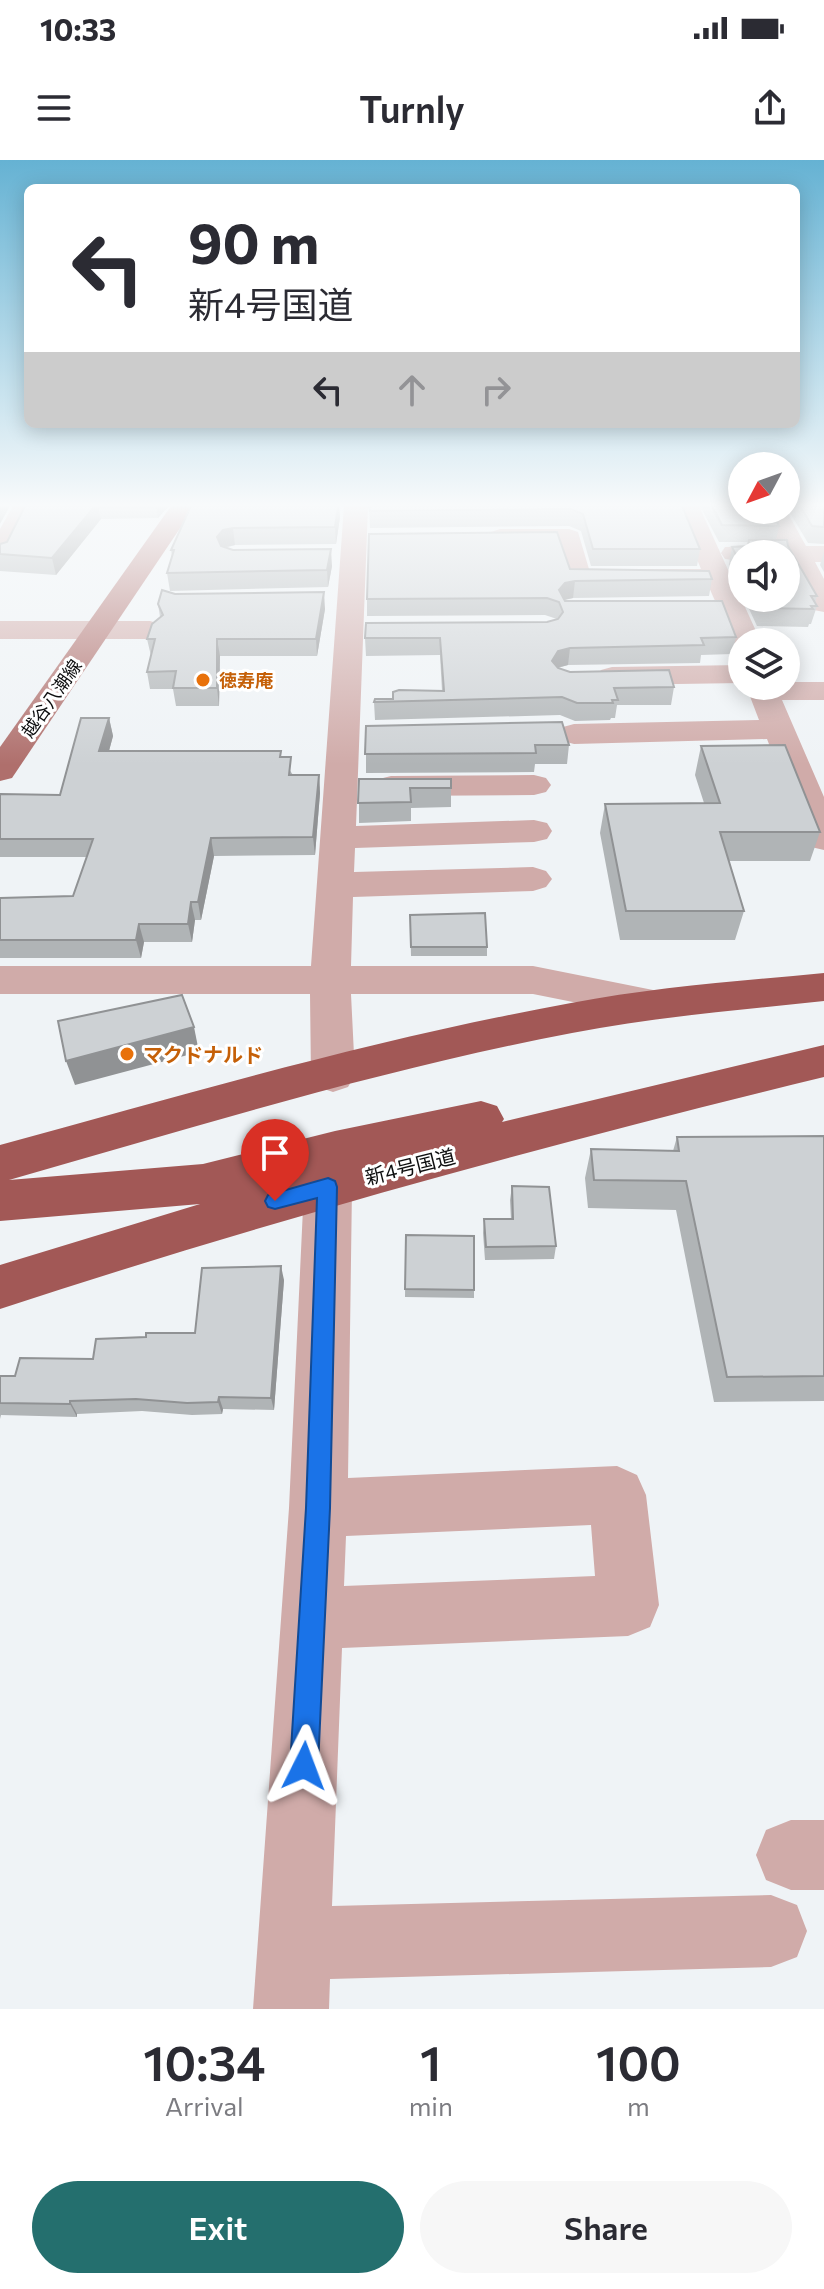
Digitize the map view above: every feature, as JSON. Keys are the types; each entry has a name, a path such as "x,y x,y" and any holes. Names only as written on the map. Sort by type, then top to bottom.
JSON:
{"highway":[{"path":"0,1164 537,1024 658,1004 824,987"},
{"name":"新4号国道","path":"0,1287 169,1231 328,1187 824,1061"},
{"path":"0,1201 203,1184 335,1150 526,1109 618,1112"}],"main road":[{"name":"越谷八潮線","path":"0,771 124,592"}],"street":[{"path":"333,1075 330,978 341,786 359,732 355,592"},
{"path":"699,607 728,607"},
{"path":"0,630 150,630"},
{"path":"714,636 728,637"},
{"path":"800,665 824,665"},
{"path":"583,676 728,683"},
{"path":"800,689 824,691"},
{"path":"763,700 777,729 808,767 824,839"},
{"path":"560,730 777,729"},
{"path":"341,786 534,785"},
{"path":"338,838 534,831"},
{"path":"335,885 533,879"},
{"path":"0,980 533,980 658,1004"},
{"path":"328,1187 318,1508 293,1976 771,1931"},
{"path":"312,1618 628,1605 617,1495 318,1508"}],"building":[{"path":"161,592 324,592 316,639 217,639 217,688 173,688 176,671 147,672 155,639 147,639 152,624 163,615 158,604"},
{"path":"367,592 560,592 565,601 722,601 732,628 728,628 728,637 701,638 704,645 570,648 558,651 552,661 558,668 570,672 669,670 674,687 614,688 618,700 612,700 613,703 577,703 562,697 374,702 375,699 393,699 393,692 399,690 444,691 440,638 365,638 366,623 547,622 558,619 563,612 559,602 547,598 367,599"},
{"path":"800,592 815,592 817,596 811,596 817,606 811,606 813,609 800,609"},
{"path":"81,718 109,718 99,751 281,751 280,757 291,757 289,775 319,775 313,837 211,838 198,902 191,902 188,924 139,924 136,940 0,940 0,898 73,896 93,839 0,839 0,794 60,795"},
{"path":"562,722 569,745 535,745 536,753 365,754 366,726"},
{"path":"785,745 820,832 720,832 744,911 626,911 605,804 720,803 701,746"},
{"path":"359,779 451,779 451,788 410,788 411,802 358,803"},
{"path":"485,913 487,947 411,947 410,915"},
{"path":"182,995 194,1027 66,1061 58,1021"},
{"path":"824,1136 824,1376 727,1377 686,1181 594,1180 591,1149 679,1151 677,1137"},
{"path":"512,1186 549,1187 556,1246 486,1247 484,1219 513,1219"},
{"path":"406,1235 474,1236 474,1290 405,1289"},
{"path":"281,1266 271,1398 219,1397 218,1402 187,1403 136,1399 70,1401 70,1404 0,1403 0,1376 15,1376 20,1358 93,1359 96,1339 146,1337 146,1333 195,1333 202,1268"}],"place":[{"name":"徳寿庵","path":"203,680"},
{"name":"マクドナルド","path":"127,1054"}],"route":[{"path":"275,1201 328,1187 318,1508 304,1766"}]}
